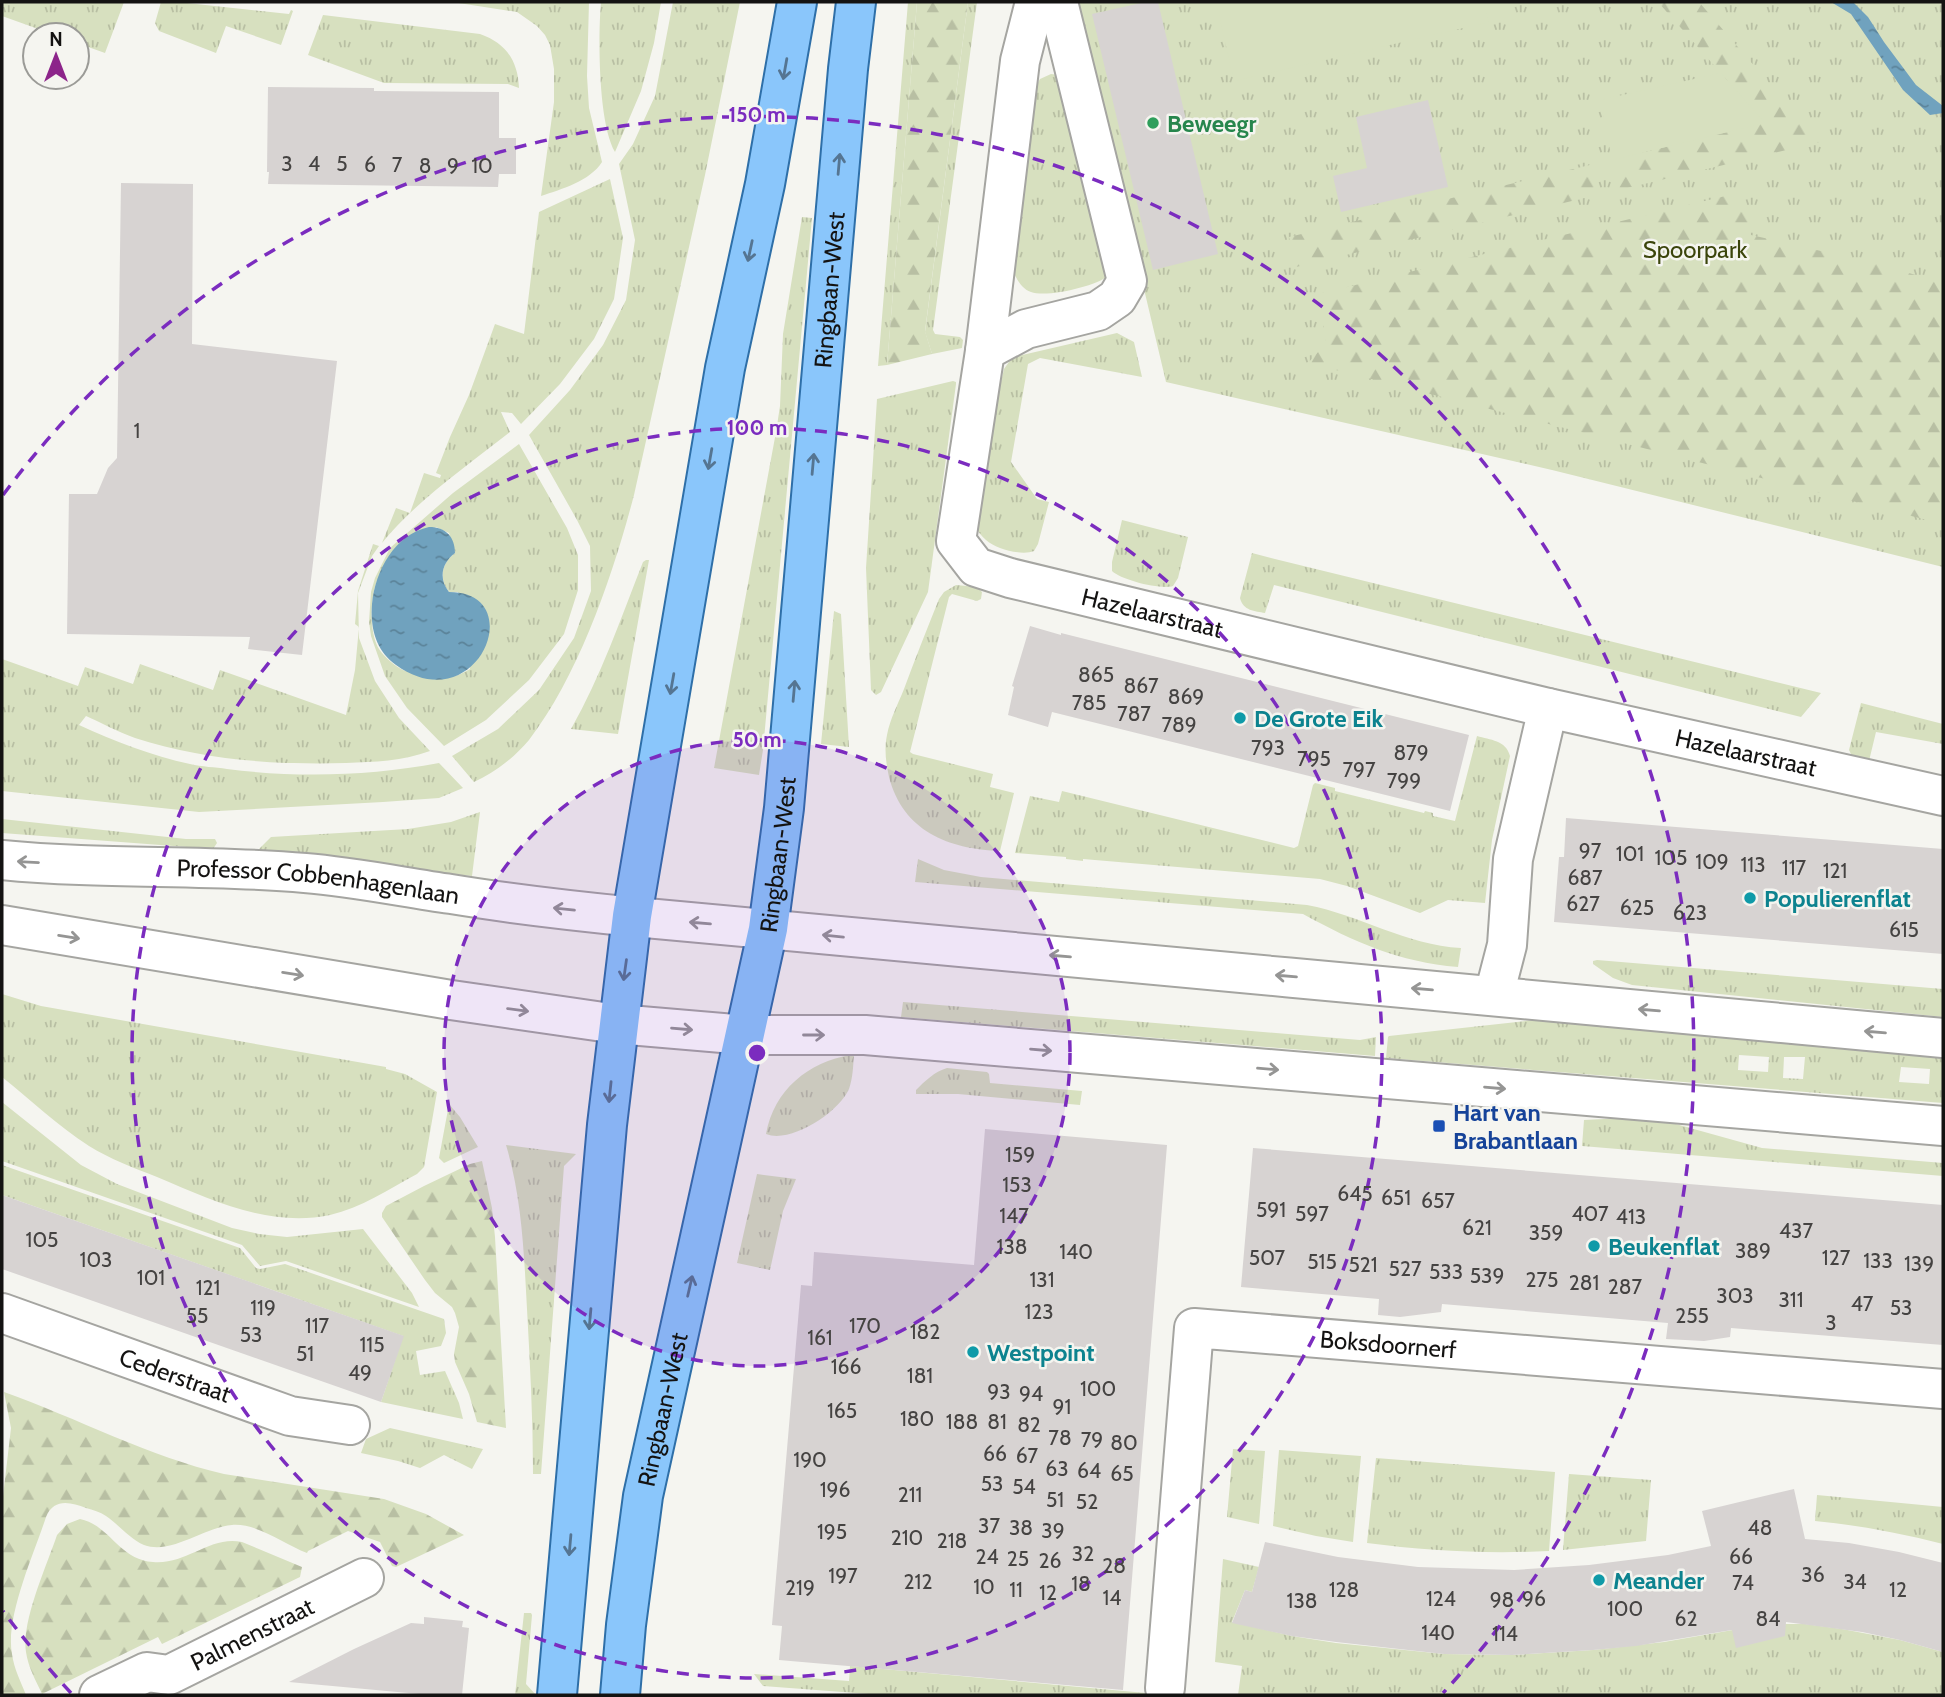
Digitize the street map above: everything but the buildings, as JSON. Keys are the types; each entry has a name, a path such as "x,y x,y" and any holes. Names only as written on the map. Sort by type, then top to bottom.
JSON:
{"main road":[{"path":"557,1695 607,1125 632,916 725,368 765,184 797,2"},
{"name":"Ringbaan-West","path":"620,1695 643,1496 768,929 784,808 856,2"}],"street":[{"name":"Hazelaarstraat","path":"1035,2 1020,61 985,351 956,541 976,567 1010,578 1548,709 1943,796"},
{"path":"985,351 1026,330 1098,311 1117,298 1127,281 1058,2"},
{"path":"1494,995 1507,945 1513,859 1548,709"},
{"name":"Professor Cobbenhagenlaan","path":"2,860 312,873 499,902 768,929"},
{"path":"2,925 451,1000 617,1024 746,1035 865,1035 1943,1126"},
{"path":"768,929 1943,1038"},
{"name":"Cederstraat","path":"2,1313 290,1416 350,1425"},
{"name":"Boksdoornerf","path":"1165,1688 1194,1328 1943,1389"},
{"name":"Palmenstraat","path":"99,1695 148,1672 169,1675 364,1578"}],"green space":[{"path":"2,2 124,2 105,53 91,48 91,21 21,23 2,16"},
{"path":"161,2 289,14 293,11 281,45 226,26 216,53 159,31 155,23"},
{"path":"452,2 589,2 587,76 589,108 602,162 597,169 575,184 541,196 554,102 554,69 550,45 537,26 517,12"},
{"path":"601,2 661,2 654,43 641,91 615,152 609,139 602,101"},
{"path":"673,2 740,2 705,175 634,495 605,591 564,686 523,747 504,764 474,782 452,756 498,729 539,690 574,638 591,591 590,546 529,435 570,390 603,345 626,300 635,240 619,164 633,144 655,96"},
{"path":"908,2 917,2 887,365 878,366"},
{"path":"917,2 968,2 925,331 932,354 887,365"},
{"path":"968,2 977,2 933,330 935,334 960,337 963,340 962,348 932,354 925,332"},
{"name":"Spoorpark","path":"1076,2 1943,2 1943,567 1552,470 1166,382"},
{"path":"1216,2 1484,2 1489,22 1234,81"},
{"path":"1658,2 1699,2 1820,142 1619,190 1612,160 1765,123"},
{"path":"323,15 480,34 497,42 509,54 516,69 519,88 508,84 384,83 308,55"},
{"path":"1721,73 1765,123 1612,160 1600,100"},
{"path":"1051,74 1059,75 1108,276 1093,284 1071,290 1038,293 1025,289 1013,271 1036,86 1040,79"},
{"path":"1594,164 1601,194 1296,267 1289,237"},
{"path":"610,179 623,238 614,299 594,339 560,384 521,424 512,413 501,412 510,432 410,513 424,473 440,478 441,475 436,473 495,324 524,334 539,212"},
{"path":"1742,192 1751,235 1878,264 1943,283 1943,524 1308,363 1326,343 1318,294"},
{"path":"802,217 812,218 759,775 714,768 776,432 780,406 783,334"},
{"path":"1117,333 1134,342 1142,377 1040,358 1028,364 1011,462 1037,499 1049,502 1034,551 1016,552 990,543 975,526 985,450 1004,369 1011,359 1018,356"},
{"path":"953,381 956,384 928,592 881,692 876,695 871,690 866,568 877,399"},
{"path":"519,444 567,528 578,555 578,590 564,634 529,680 486,720 444,746 407,708 385,676 369,622 371,592 390,548 453,493","holes":["436,527 449,533 455,553 444,566 443,581 449,592 458,592 470,669 459,675 446,677 406,671 387,658 379,649 373,634 372,606 377,581"]},
{"path":"396,508 410,513 395,528 382,543"},
{"path":"1122,520 1188,537 1178,578 1173,586 1160,587 1141,583 1112,571"},
{"path":"373,544 379,546 372,556 358,593 359,627 355,624 358,591"},
{"path":"1252,553 1821,693 1801,717 1274,585 1265,613 1253,611 1244,606 1240,598"},
{"path":"646,560 649,560 618,734 571,729 601,668"},
{"path":"956,585 977,587 982,592 981,599 977,601 952,594 949,597 910,752 993,774 990,787 1014,793 1000,851 963,846 930,834 905,811 896,796 887,766 886,740 892,717 939,599 944,592"},
{"path":"834,611 841,614 849,747 821,744"},
{"path":"359,629 359,638 375,681 399,718 430,751 399,759 367,762 239,760 187,751 129,736 86,716 79,725 133,748 199,766 307,774 360,773 439,763 463,788 439,798 199,812 2,791 2,659 78,686 85,667 133,684 140,664 213,690 220,670 346,715 355,670"},
{"path":"1861,703 1943,724 1943,744 1876,732 1869,761 1852,756 1849,750"},
{"path":"1477,736 1501,744 1510,756 1492,840 1485,903 1448,900 1420,913 1320,879 1083,861 1015,853 1030,796 1059,802 1062,791 1294,848 1298,846 1315,783 1335,788 1335,791 1433,813 1433,816 1455,821"},
{"path":"480,812 472,876 257,851 271,837 408,829 451,822"},
{"path":"2,819 186,839 215,839 217,843 213,849 2,833"},
{"path":"918,859 944,870 981,877 1307,905 1402,936 1461,948 1458,967 1416,961 1378,949 1303,914 915,882"},
{"path":"1593,961 1943,989 1943,1017 1632,985 1613,978 1593,964"},
{"path":"2,994 41,1006 386,1067 405,1074 437,1092 424,1167 417,1174 353,1208 330,1215 285,1218 220,1203 122,1163 89,1146 2,1077"},
{"path":"903,1002 1360,1040 1376,1037 1375,1056 901,1017"},
{"path":"1534,1020 1584,1020 1943,1058 1943,1103 1386,1058 1389,1036","holes":["1739,1055 1769,1057 1768,1072 1738,1070","1784,1057 1805,1057 1803,1079 1783,1078","1901,1067 1930,1069 1929,1084 1899,1082"]},
{"path":"854,1056 849,1089 835,1107 801,1130 776,1136 766,1134 777,1104 795,1081 821,1064"},
{"path":"947,1068 987,1072 990,1083 1082,1091 1080,1105 958,1094 916,1094 916,1090 926,1080"},
{"path":"2,1102 81,1165 117,1184 232,1228 287,1237 363,1229 412,1293 419,1307 286,1261 260,1266 242,1245 2,1161"},
{"path":"449,1104 478,1147 444,1163 439,1158"},
{"path":"1624,1118 1665,1121 1762,1148 1943,1163 1943,1176 1582,1146 1584,1120"},
{"path":"506,1145 576,1154 564,1166 541,1474 533,1474 523,1247 516,1185"},
{"path":"482,1161 495,1237 506,1428 477,1422 469,1394 455,1362 459,1327 455,1313 425,1280 382,1217 386,1206 470,1164"},
{"path":"2,1165 240,1248 256,1268 285,1264 444,1319 446,1333 441,1346 416,1351 420,1375 445,1371 463,1419 381,1402 403,1336 2,1195"},
{"path":"757,1174 796,1179 783,1211 770,1270 737,1263"},
{"path":"4,1392 196,1467 224,1474 384,1499 426,1514 464,1535 396,1567 392,1566 380,1542 348,1531 307,1553 261,1531 241,1525 221,1527 177,1544 155,1547 144,1545 129,1536 99,1512 74,1504 58,1504 46,1517 22,1586 13,1622 13,1660 26,1695 2,1695 2,1505 11,1428"},
{"path":"390,1428 483,1449 472,1469 444,1455 420,1468 361,1453 366,1439"},
{"path":"1233,1449 1265,1451 1259,1524 1227,1517"},
{"path":"1279,1450 1361,1456 1353,1542 1273,1526"},
{"path":"1376,1458 1555,1472 1549,1551 1458,1551 1367,1543"},
{"path":"1569,1474 1651,1480 1646,1541 1563,1550"},
{"path":"1817,1495 1943,1507 1943,1544 1879,1530 1815,1521"},
{"path":"80,1519 99,1528 123,1549 141,1560 165,1562 219,1543 242,1542 302,1567 300,1577 162,1644 158,1637 42,1694 27,1658 27,1625 57,1535 67,1524"},
{"path":"1223,1559 1259,1567 1252,1592 1245,1590 1232,1622 1292,1636 1444,1654 1512,1655 1664,1642 1767,1624 1805,1624 1900,1640 1943,1652 1943,1695 1238,1695 1242,1666 1215,1662"},
{"path":"524,1613 532,1615 526,1684 536,1695 515,1695"},
{"path":"850,1666 1168,1695 882,1695 763,1686 754,1674 849,1681"}],"water":[{"path":"1831,2 1853,2 1868,17 1916,85 1943,106 1943,113 1930,115 1903,90 1851,14"},
{"path":"429,527 445,531 453,542 455,553 447,561 443,571 446,587 449,592 474,598 487,612 490,630 484,650 470,667 450,678 425,679 396,665 379,646 372,622 374,592 382,567 406,537"}],"place":[{"name":"Beweegr","path":"1153,123"},
{"name":"De Grote Eik","path":"1240,718"},
{"name":"Populierenflat","path":"1750,898"},
{"name":"Hart van Brabantlaan","path":"1439,1126"},
{"name":"Beukenflat","path":"1594,1246"},
{"name":"Westpoint","path":"973,1352"},
{"name":"Meander","path":"1599,1580"}]}
